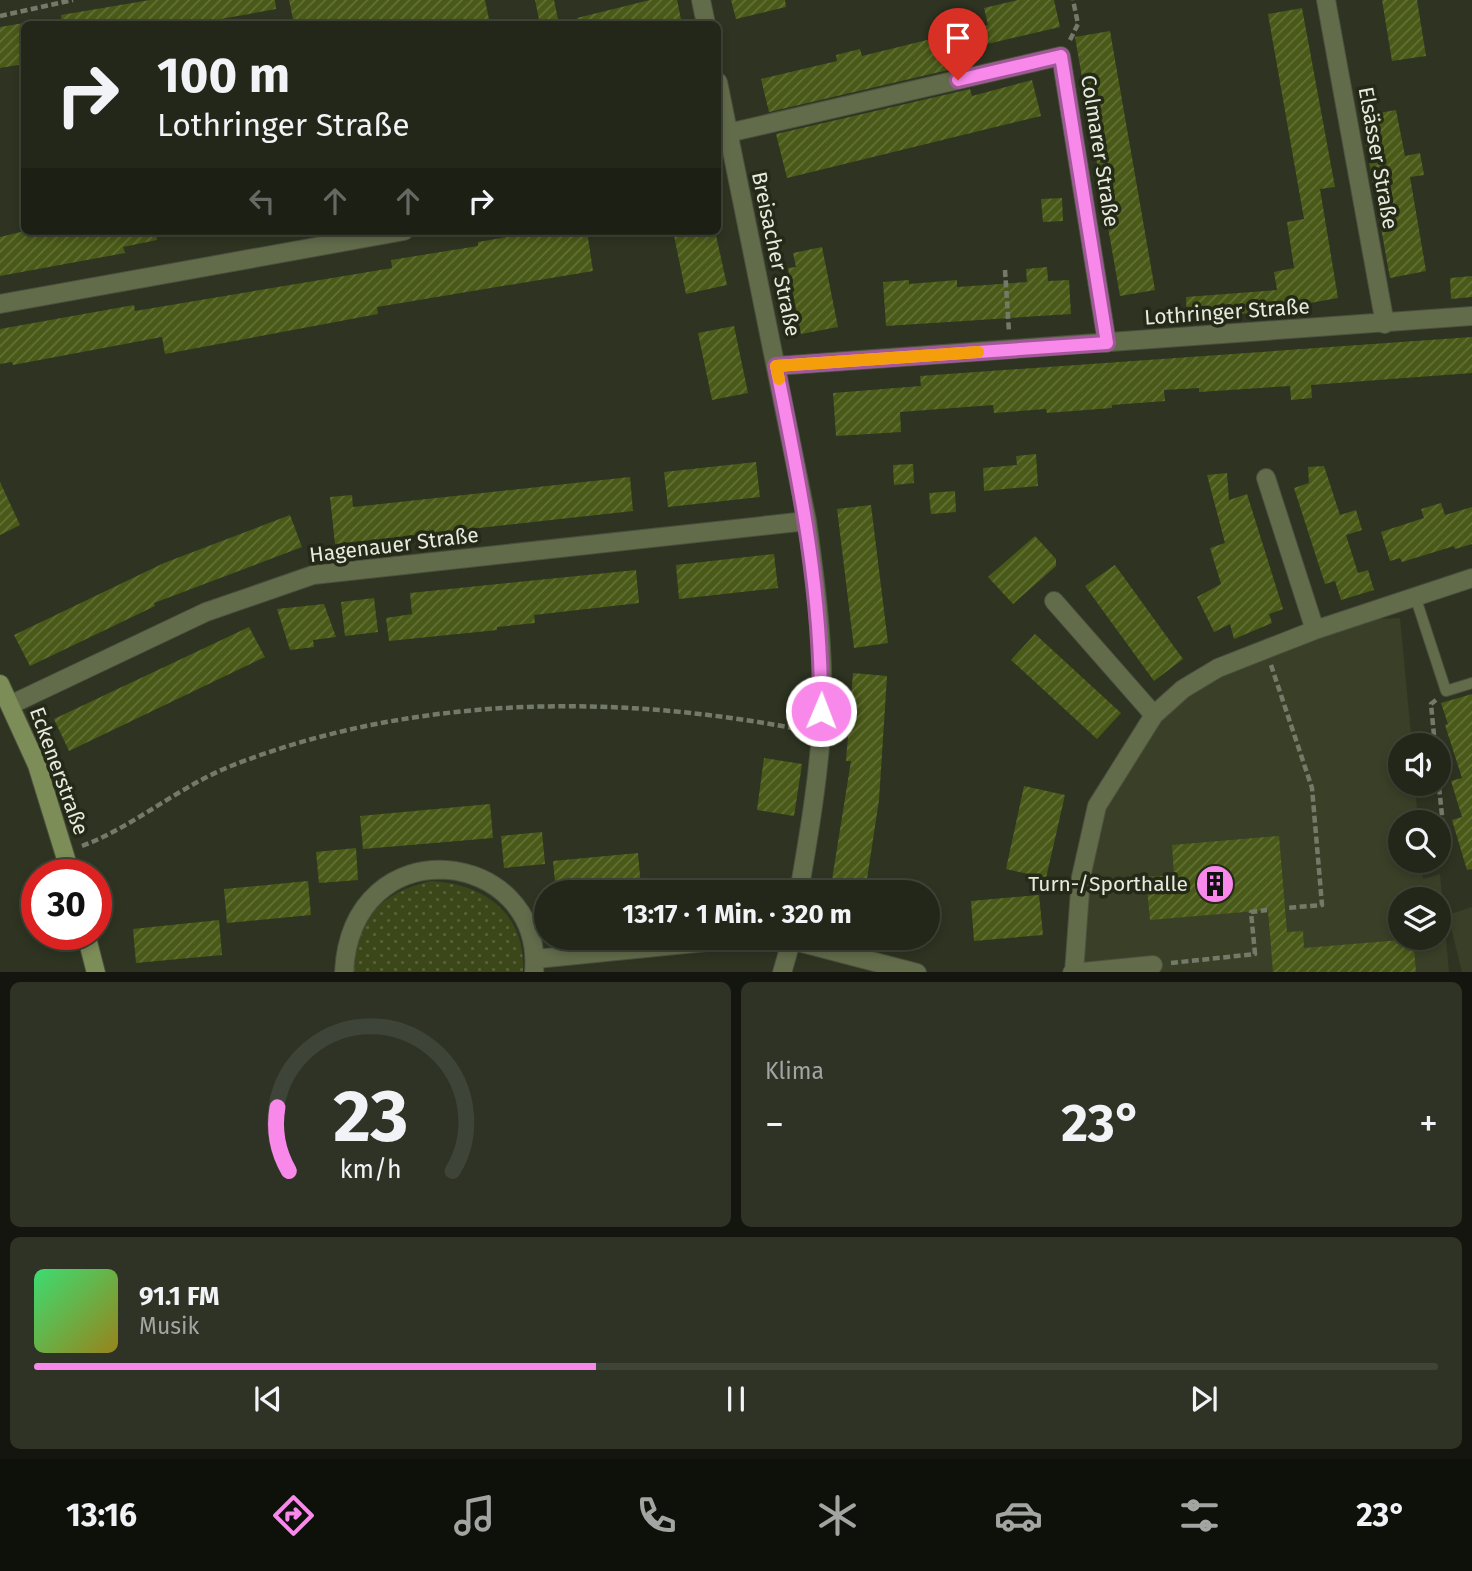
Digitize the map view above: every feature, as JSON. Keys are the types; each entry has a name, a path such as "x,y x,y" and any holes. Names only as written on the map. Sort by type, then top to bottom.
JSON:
{"street":[{"path":"701,0 705,21"},
{"name":"Elsässer Straße","path":"1326,0 1385,324"},
{"name":"Colmarer Straße","path":"728,133 1061,56 1107,343"},
{"name":"Breisacher Straße","path":"721,97 728,133 726,172 776,366 807,521 816,582 821,668 821,733 801,880"},
{"path":"0,304 382,235"},
{"name":"Lothringer Straße","path":"776,366 1472,316"},
{"path":"1266,478 1315,630"},
{"name":"Hagenauer Straße","path":"10,705 206,611 313,575 807,521"},
{"path":"1153,965 1073,972 1081,877 1097,806 1154,715 1183,689 1219,668 1315,630 1472,578"},
{"path":"1054,601 1154,715"},
{"name":"Eckenerstraße","path":"0,684 37,765 66,859"},
{"path":"344,972 345,947 354,920 371,898 393,881 418,871 446,869 473,874 497,888 517,907 530,932 535,966 568,956 627,950"},
{"path":"90,950 96,972"},
{"path":"782,972 787,950"},
{"path":"832,950 917,972"}],"lane":[{"path":"1415,596 1446,691 1472,683"}],"path":[{"path":"0,16 73,0"},
{"path":"1061,56 1078,24 1073,0"},
{"path":"1005,270 1010,350"},
{"path":"1266,648 1312,788 1322,905 1286,908"},
{"path":"1434,733 1431,704 1446,691"},
{"path":"64,852 120,829 180,790 228,767 324,733 416,716 514,707 649,709 728,715 821,733"},
{"path":"1153,965 1255,954 1251,912 1267,910"}],"shaded area":[{"path":"1400,618 1411,733 1388,733 1388,796 1416,796 1417,810 1388,810 1388,873 1422,873 1423,879 1440,874 1441,887 1388,887 1388,950 1447,950 1449,972 1079,972 1089,877 1103,806 1163,713 1221,672 1353,620"},
{"path":"1472,907 1472,972 1462,972 1451,927 1451,914"}],"green space":[{"path":"431,881 451,883 469,888 498,906 517,934 522,952 523,972 353,972 360,938 374,911 384,901 413,886"}],"building":[{"path":"150,0 275,0 276,9 221,21 62,21 61,15"},
{"path":"289,0 485,0 489,21 293,21"},
{"path":"535,0 554,0 558,21 539,21"},
{"path":"650,0 677,0 681,21 578,21 577,18"},
{"path":"731,0 785,0 786,7 736,19"},
{"path":"1018,0 1054,0 1060,27 961,50 965,66 769,112 761,79 837,61 836,55 860,49 862,56 988,25 984,8"},
{"path":"1382,0 1417,0 1426,56 1392,61"},
{"path":"1302,8 1335,187 1320,189 1338,298 1253,313 1187,318 1186,297 1277,290 1274,272 1294,268 1287,222 1304,219 1268,14"},
{"path":"21,24 21,64 0,68 0,27"},
{"path":"1110,31 1155,290 1120,296 1075,37"},
{"path":"1032,80 1041,116 787,178 776,134 970,89 972,96"},
{"path":"1396,110 1405,156 1420,153 1424,175 1410,177 1426,271 1390,278 1361,116"},
{"path":"1062,198 1063,221 1043,222 1041,199"},
{"path":"21,232 21,235 156,235 157,240 123,247 125,253 0,276 0,237"},
{"path":"518,235 588,235 593,271 377,307 378,314 165,354 162,337 13,365 12,362 0,364 0,329 134,305 135,311 392,268 391,260 478,246 478,242"},
{"path":"674,235 716,235 727,285 686,294"},
{"path":"822,247 838,327 801,334 788,268 796,267 793,253"},
{"path":"1047,267 1048,281 1069,280 1071,314 886,326 883,282 909,280 909,284 957,280 957,287 1027,282 1026,269"},
{"path":"1472,276 1472,297 1451,299 1450,278"},
{"path":"734,326 748,393 712,400 698,333"},
{"path":"1472,337 1472,373 1311,385 1312,398 1291,400 1290,386 1199,392 1199,388 1164,390 1165,401 1112,405 1112,408 1047,413 1046,409 994,413 993,405 900,412 901,432 836,436 833,393 921,386 920,376"},
{"path":"1036,454 1038,486 984,491 983,468 1017,465 1016,456"},
{"path":"756,462 760,497 668,507 664,472"},
{"path":"913,464 914,483 894,485 893,465"},
{"path":"1324,466 1340,515 1356,510 1362,530 1346,535 1358,573 1368,570 1374,590 1341,600 1335,581 1325,584 1294,488 1309,483 1308,467"},
{"path":"1227,473 1229,500 1247,494 1283,609 1269,614 1272,623 1234,639 1230,624 1214,632 1197,597 1221,584 1210,548 1225,543 1207,475"},
{"path":"630,477 633,511 335,544 330,497 352,495 353,507"},
{"path":"0,482 20,525 0,535"},
{"path":"955,491 956,512 931,514 929,493"},
{"path":"1441,503 1445,515 1472,507 1472,544 1455,549 1454,546 1402,562 1400,558 1390,561 1381,532 1424,518 1421,509"},
{"path":"871,505 888,643 854,648 837,509"},
{"path":"290,515 302,547 154,603 155,606 30,666 14,635 164,563"},
{"path":"1035,536 1056,559 1056,566 1013,604 988,577"},
{"path":"774,554 778,588 679,599 676,565"},
{"path":"1115,565 1183,659 1154,681 1085,586"},
{"path":"636,570 639,603 534,615 535,623 497,627 497,630 389,641 386,618 412,614 410,593"},
{"path":"374,598 378,632 345,636 341,602"},
{"path":"324,604 336,637 313,640 314,647 290,650 277,609"},
{"path":"249,627 265,657 69,751 54,719"},
{"path":"1035,634 1121,713 1097,739 1011,660"},
{"path":"853,673 887,676 879,800 867,880 832,880 851,761 846,761"},
{"path":"1472,694 1472,869 1467,870 1452,820 1462,817 1451,781 1462,778 1441,703"},
{"path":"764,758 802,764 794,816 757,810"},
{"path":"1024,786 1065,795 1046,878 1006,869"},
{"path":"490,804 493,838 363,849 360,816"},
{"path":"542,832 545,864 504,868 501,836"},
{"path":"1279,836 1287,932 1303,931 1304,948 1388,941 1388,950 1414,950 1416,972 1273,972 1268,910 1150,920 1146,877 1174,875 1172,845"},
{"path":"356,848 358,880 319,883 316,852"},
{"path":"638,853 640,880 555,880 553,861"},
{"path":"308,881 311,915 227,923 224,889"},
{"path":"1039,895 1043,935 974,941 971,901"},
{"path":"219,920 222,955 136,963 133,929"}],"slow traffic":[{"path":"779,379 776,366 978,352"}],"place":[{"name":"Turn-/Sporthalle","path":"1215,884"}],"route":[{"path":"821,711 816,582 807,521 776,366 1107,343 1061,56 958,80"}]}
